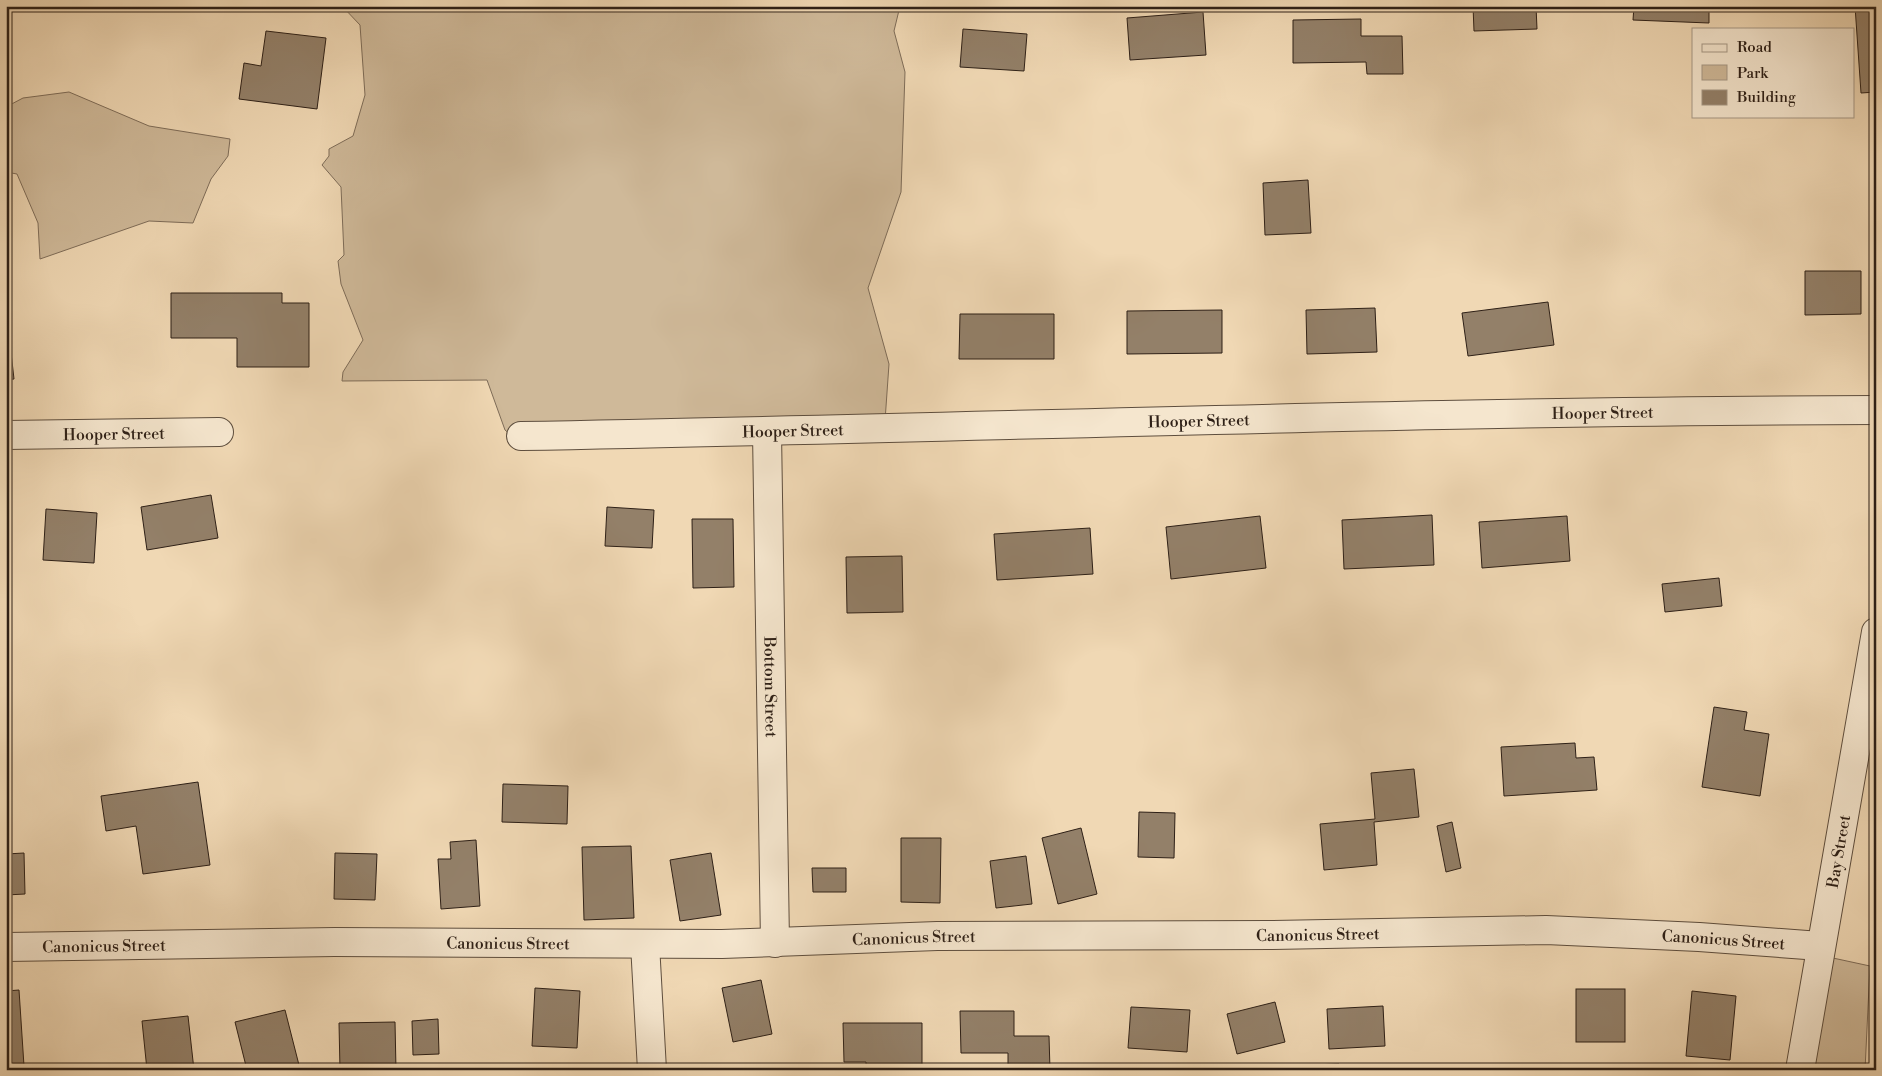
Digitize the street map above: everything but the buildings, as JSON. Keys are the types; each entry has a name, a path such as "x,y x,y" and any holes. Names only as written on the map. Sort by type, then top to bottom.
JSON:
{"street":[{"name":"Hooper Street","path":"521,436 767,432 1654,410 1876,410"},
{"name":"Hooper Street","path":"6,434 220,432"},
{"name":"Bottom Street","path":"767,432 775,943"},
{"name":"Bay Street","path":"1800,1070 1876,632"},
{"name":"Canonicus Street","path":"6,947 335,942 775,943 937,936 1263,935 1546,930 1820,946"},
{"path":"645,944 652,1070"}],"green space":[{"path":"342,6 900,6 894,31 905,72 901,192 868,288 889,364 885,421 513,437 505,430 487,380 342,381 343,372 363,340 341,284 338,261 344,255 341,187 322,165 329,156 329,149 353,136 365,95 360,25"},
{"path":"69,92 149,126 230,139 228,156 211,179 193,223 149,221 40,259 38,223 17,174 6,172 6,107 23,98"},
{"path":"1819,955 1870,966 1865,1070 1801,1070"}]}
